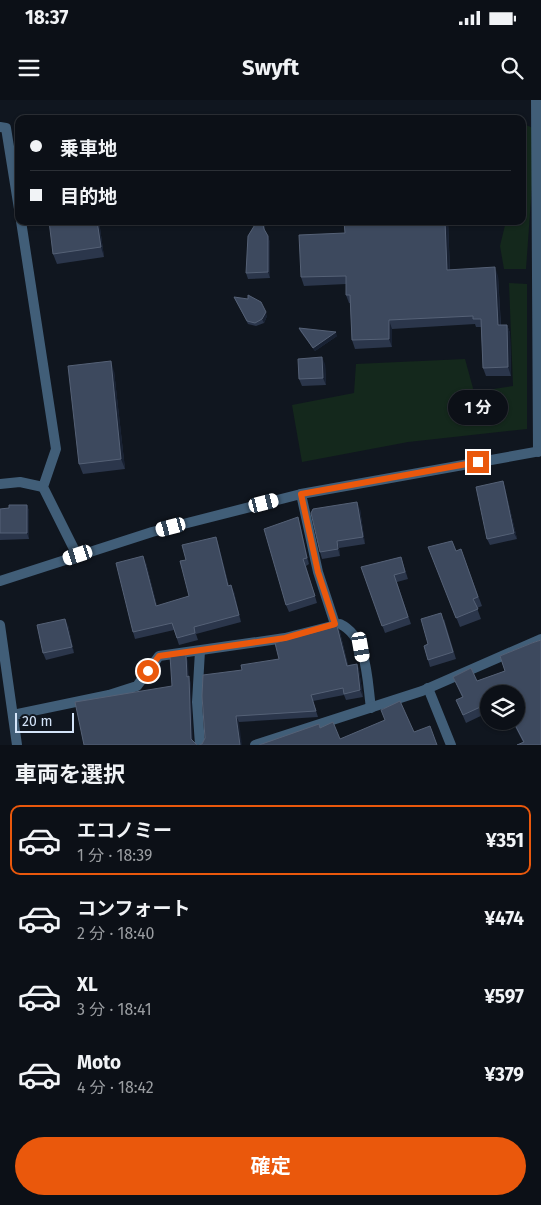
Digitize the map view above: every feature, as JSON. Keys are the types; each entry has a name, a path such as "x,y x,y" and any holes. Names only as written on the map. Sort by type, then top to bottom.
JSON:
{"street":[{"path":"0,581 152,532 301,494 539,451 539,257 536,100"},
{"path":"0,127 6,128 15,184"},
{"path":"22,225 56,449 43,487 78,555"},
{"path":"0,484 20,482 43,487"},
{"path":"301,494 318,572 335,624"},
{"path":"0,624 18,745"},
{"path":"14,716 109,695 138,686 159,656 285,638 335,624 349,628 361,647 372,708"},
{"path":"255,745 428,688 541,639"},
{"path":"200,650 196,702 200,745"},
{"path":"428,688 451,745"}],"green space":[{"path":"526,125 536,129 526,269 504,269 500,246 505,225 526,225"},
{"path":"509,283 527,284 527,429 408,442 302,462 292,405 354,393 356,364 465,359 474,392 513,386"}],"building":[{"path":"49,225 98,225 101,247 53,254"},
{"path":"255,225 263,225 268,236 268,272 246,273 248,236"},
{"path":"344,225 445,225 447,270 495,267 498,325 507,325 508,367 483,368 481,319 473,319 473,316 389,320 389,339 352,340 350,295 346,295 346,276 301,277 299,235 345,233"},
{"path":"248,295 261,302 266,312 262,319 255,323 247,321 234,297 248,299"},
{"path":"299,328 336,332 313,348"},
{"path":"322,357 323,378 299,379 298,359"},
{"path":"111,361 121,459 79,464 68,366"},
{"path":"503,481 514,533 487,539 476,487"},
{"path":"357,502 363,537 337,541 338,549 320,552 311,513 313,509"},
{"path":"9,505 27,505 27,533 0,533 0,509 9,508"},
{"path":"298,517 307,558 303,559 315,596 286,605 264,529"},
{"path":"216,537 228,586 231,585 239,615 194,627 195,633 177,638 172,623 133,632 116,563 143,556 156,606 189,596 180,561 186,560 182,545"},
{"path":"452,541 456,551 461,549 478,597 473,599 478,609 456,618 428,547"},
{"path":"401,557 405,572 394,575 408,617 382,626 361,567"},
{"path":"441,613 453,652 428,660 424,646 428,644 421,619"},
{"path":"65,619 72,647 43,653 37,625"},
{"path":"337,626 347,666 357,664 360,690 344,694 343,688 311,695 316,711 236,716 240,745 199,745 202,744 205,738 202,696 203,675 242,670 241,665 279,659 275,643"},
{"path":"541,640 541,745 517,745 524,742 518,730 525,730 525,685 480,685 480,707 463,715 456,700 463,697 453,677 471,668 477,681 505,671 500,656"},
{"path":"186,655 187,677 189,676 191,739 197,745 84,745 75,702 172,686 170,656"},
{"path":"400,701 414,732 430,726 437,745 259,745 319,724 320,728 333,722 340,739 385,720 381,710"}],"route":[{"path":"148,671 159,656 285,638 335,624 318,572 301,494 478,462"}]}
